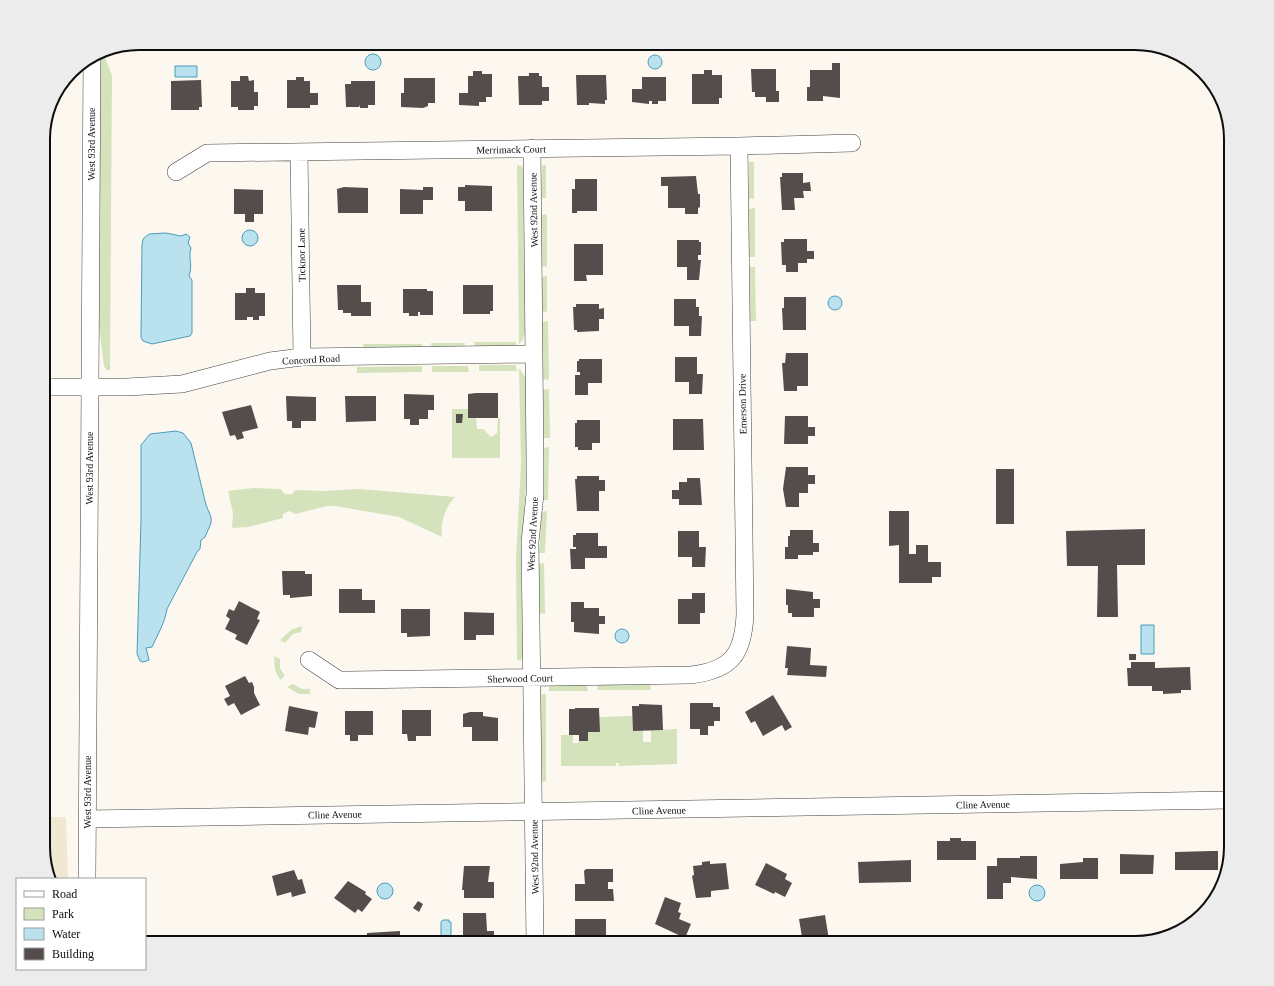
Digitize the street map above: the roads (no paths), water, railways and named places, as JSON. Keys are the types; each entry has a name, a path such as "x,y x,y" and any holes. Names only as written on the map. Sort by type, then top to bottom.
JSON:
{"street":[{"name":"West 93rd Avenue","path":"87,878 92,63"},
{"name":"Merrimack Court","path":"176,172 207,152 738,146 852,143"},
{"name":"Emerson Drive","path":"732,659 740,649 744,636 746,615 738,146"},
{"name":"West 92nd Avenue","path":"532,148 535,488 530,542 535,936"},
{"name":"Ticknor Lane","path":"299,152 302,358"},
{"name":"Concord Road","path":"50,387 127,387 182,384 270,361 302,358 534,354"},
{"name":"Sherwood Court","path":"309,660 339,680 691,675 706,674 719,668 732,659"},
{"name":"Cline Avenue","path":"87,819 1224,800"}],"water":[{"path":"370,54 376,54 381,59 379,68 376,70 370,70 365,65 365,59"},
{"path":"652,55 658,55 662,59 662,65 658,69 652,69 648,65 648,59"},
{"path":"175,66 197,66 197,77 175,77"},
{"path":"250,230 257,235 258,238 253,245 250,246 243,241 242,238 247,231"},
{"path":"166,233 181,236 186,234 190,237 188,243 191,248 191,268 189,276 192,280 192,333 190,336 152,344 143,341 141,337 142,245 143,239 149,234"},
{"path":"832,296 838,296 842,300 842,306 838,310 832,310 828,306 828,300"},
{"path":"176,431 183,433 191,443 206,505 211,517 211,523 205,537 201,540 200,549 167,609 163,623 152,647 146,648 149,660 143,662 140,661 137,654 141,521 141,445 150,434"},
{"path":"1141,625 1154,625 1154,654 1141,654"},
{"path":"619,629 625,629 629,633 629,639 625,643 619,643 615,639 615,633"},
{"path":"385,883 392,888 393,891 388,898 385,899 378,894 377,891 382,884"},
{"path":"1037,885 1044,890 1045,893 1040,900 1037,901 1030,896 1029,893 1034,886"},
{"path":"443,920 449,920 449,922 451,922 451,936 441,936 441,922"}]}
